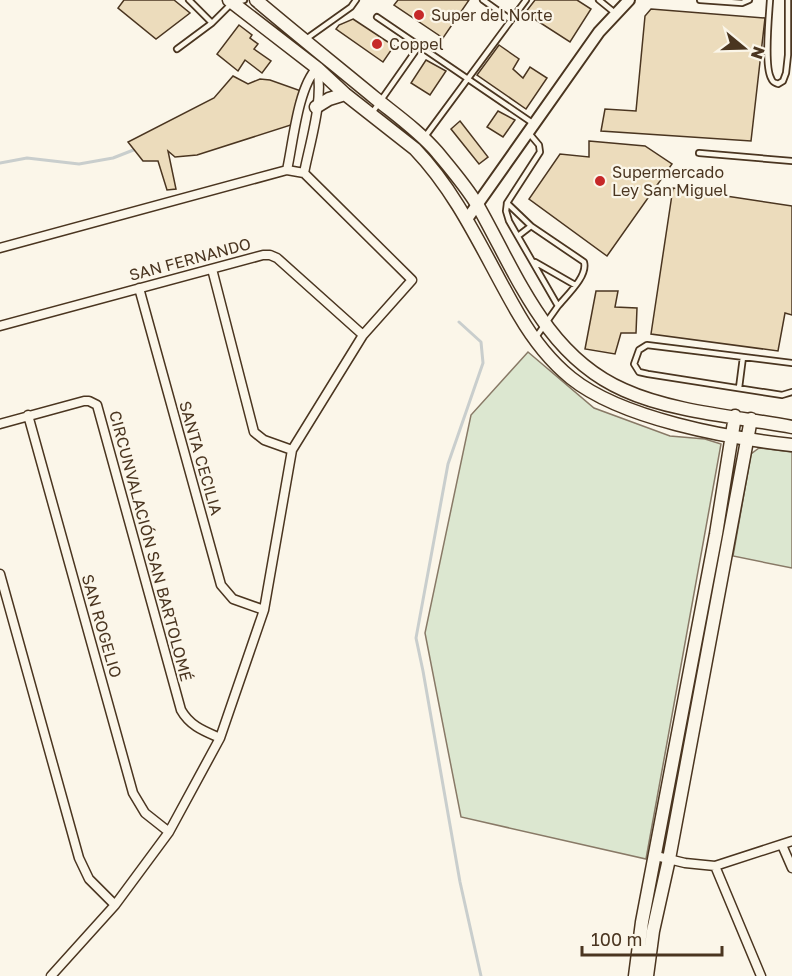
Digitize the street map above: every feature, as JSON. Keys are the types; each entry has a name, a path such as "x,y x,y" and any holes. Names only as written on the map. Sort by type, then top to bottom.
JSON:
{"main road":[{"path":"256,0 423,138 459,179 477,204 528,300 544,324 562,346 583,365 603,380 624,391 660,404 792,427"},
{"path":"235,1 345,94 415,149 436,171 467,219 534,339 572,378 593,392 651,416 731,437 792,446"},
{"path":"304,40 317,68"},
{"path":"317,68 339,69"},
{"path":"316,106 345,94"},
{"path":"635,976 640,933 716,534 735,416"},
{"path":"647,976 653,931 669,859 751,419"},
{"path":"716,534 729,536"}],"street":[{"path":"467,219 599,32 628,0"},
{"path":"303,173 316,106 319,78 317,68"},
{"path":"287,170 305,88 310,75 317,68"},
{"path":"0,248 287,170 303,173 412,280 363,335 292,450 264,610 220,738 169,832 115,906 51,976"},
{"name":"SAN FERNANDO","path":"0,326 270,255 285,265 363,335"},
{"path":"212,269 254,432 264,440 292,450"},
{"name":"SANTA CECILIA","path":"139,288 221,585 233,599 264,610"},
{"name":"CIRCUNVALACIÓN SAN BARTOLOMÉ","path":"0,424 89,401 97,405 181,710 189,722 197,728 220,738"},
{"name":"SAN ROGELIO","path":"28,415 133,793 145,813 169,832"},
{"path":"0,574 81,866 89,879 115,906"},
{"path":"656,856 685,863 715,866 792,841"},
{"path":"782,845 792,868"},
{"path":"715,866 760,976"}],"lane":[{"path":"189,0 212,23"},
{"path":"304,40 351,7 356,0"},
{"path":"483,0 511,20"},
{"path":"415,149 526,0"},
{"path":"599,0 615,13"},
{"path":"700,0 742,3 749,0"},
{"path":"770,0 769,75 771,80 778,84 783,81 788,66 788,0"},
{"path":"177,49 212,23 235,1"},
{"path":"377,17 467,79 531,128 539,145 539,156 507,203 506,211 509,221 558,306"},
{"path":"371,115 419,46"},
{"path":"699,153 792,161"},
{"path":"507,203 531,226 584,262 584,270 575,285 534,339"},
{"path":"518,236 531,226"},
{"path":"533,260 575,285"},
{"path":"792,363 647,345 639,350 634,364 642,373 782,395 792,392"},
{"path":"739,388 743,357"}],"green space":[{"path":"528,352 594,408 670,436 705,439 721,444 646,859 461,817 425,633 471,415"},
{"path":"759,448 792,452 792,568 733,556 751,454"}],"building":[{"path":"124,0 174,0 190,13 156,39 118,8"},
{"path":"398,0 469,0 443,38 394,5"},
{"path":"535,0 577,0 591,9 570,42 525,13"},
{"path":"651,9 765,18 751,141 601,131 605,109 636,111 645,16"},
{"path":"353,19 394,46 383,62 336,29 339,25"},
{"path":"239,25 252,35 250,38 258,44 254,49 271,61 262,73 245,60 238,71 217,54"},
{"path":"499,45 519,59 513,69 523,78 530,67 547,78 526,109 477,75"},
{"path":"426,60 446,71 430,95 411,83"},
{"path":"233,76 248,84 260,79 270,80 301,91 294,124 197,155 175,157 168,151 176,189 167,190 158,161 143,161 128,142 214,98"},
{"path":"498,111 515,120 503,137 487,127"},
{"path":"460,121 488,157 479,164 451,129"},
{"name":"Supermercado Ley San Miguel","path":"589,141 645,146 672,164 607,256 529,199 560,154 589,157"},
{"path":"673,188 792,206 792,315 785,313 778,351 651,334"},
{"path":"596,291 618,291 615,307 637,308 636,333 621,333 615,354 585,349"}],"waterway":[{"path":"0,163 27,158 79,164 113,158 136,149"},
{"path":"459,322 481,342 483,363 448,464 416,638 460,882 481,976"}],"place":[{"name":"Super del Norte","path":"419,15"},
{"name":"Coppel","path":"377,44"},
{"name":"Supermercado Ley San Miguel","path":"600,181"}]}
